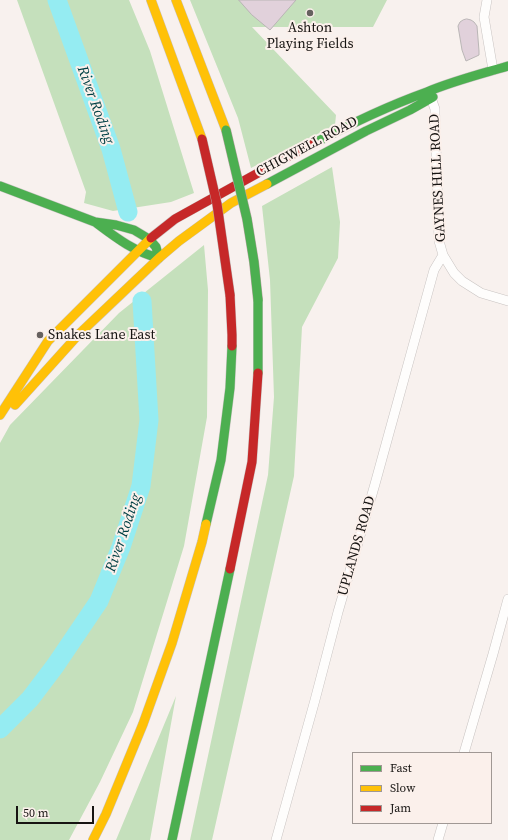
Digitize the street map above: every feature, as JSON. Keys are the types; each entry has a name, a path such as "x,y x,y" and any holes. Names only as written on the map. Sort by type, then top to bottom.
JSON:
{"main road":[{"path":"93,840 106,814 143,724 172,643 202,542 221,460 230,388 232,335 230,295 217,204 202,140 151,0"},
{"path":"172,840 252,462 258,372 258,300 254,262 247,220 226,130 176,0"},
{"name":"CHIGWELL ROAD","path":"0,415 48,341 149,238 175,219 285,158 353,123 395,104 430,95 493,70 508,66"},
{"name":"CHIGWELL ROAD","path":"0,422 79,334 158,258 179,241 231,203 366,131 410,110 430,95"},
{"path":"0,186 95,222 134,230 149,238 156,247 158,258 136,251 95,222"}],"street":[{"path":"487,0 484,17 493,70"},
{"name":"GAYNES HILL ROAD","path":"430,95 435,114 439,241 443,254 454,273 462,281 481,293 508,301"},
{"name":"UPLANDS ROAD","path":"276,840 434,270 443,254"},
{"path":"464,752 508,599"},
{"path":"438,840 443,824"}],"green space":[{"path":"17,0 129,0 150,51 194,193 171,202 113,211 84,203 86,192"},
{"path":"190,0 387,0 373,27 252,27 336,115 335,125 251,168 238,118"},
{"path":"332,167 340,222 338,258 302,327 294,476 212,840 190,840 268,475 274,397 270,280 262,206"},
{"path":"204,245 208,290 207,417 184,546 133,712 100,782 69,840 0,840 0,443 10,425 119,313"},
{"path":"176,696 150,840 116,840"}],"building":[{"path":"239,0 296,0 270,30 252,15"},
{"path":"467,19 474,22 477,26 479,55 466,61 462,50 458,26 460,22"}],"waterway":[{"name":"River Roding","path":"57,0 111,149 128,212"},
{"name":"River Roding","path":"0,729 30,699 55,666 99,601 121,547 141,486 149,420 142,301"}],"traffic: fast":[{"path":"313,144 355,122 398,103 447,84 508,66"},
{"path":"267,184 433,97"},
{"path":"226,130 247,219 258,300"},
{"path":"0,186 95,222 116,225 134,230 149,239 156,247 159,258 133,248 95,222"},
{"path":"258,300 258,373"},
{"path":"206,524 221,460 230,388 232,346"},
{"path":"172,840 230,569"}],"traffic: slow":[{"path":"151,0 202,139"},
{"path":"176,0 226,130"},
{"path":"15,405 79,334 159,258 179,241 231,203 267,184"},
{"path":"0,415 48,341 151,238"},
{"path":"93,840 106,814 143,724 172,643 206,524"}],"traffic: jam":[{"path":"202,139 217,204 230,295"},
{"path":"151,238 175,219 313,144"},
{"path":"230,295 232,346"},
{"path":"230,569 252,462 258,373"}],"place":[{"name":"Ashton Playing Fields","path":"310,13"},
{"name":"Snakes Lane East","path":"40,335"}]}
